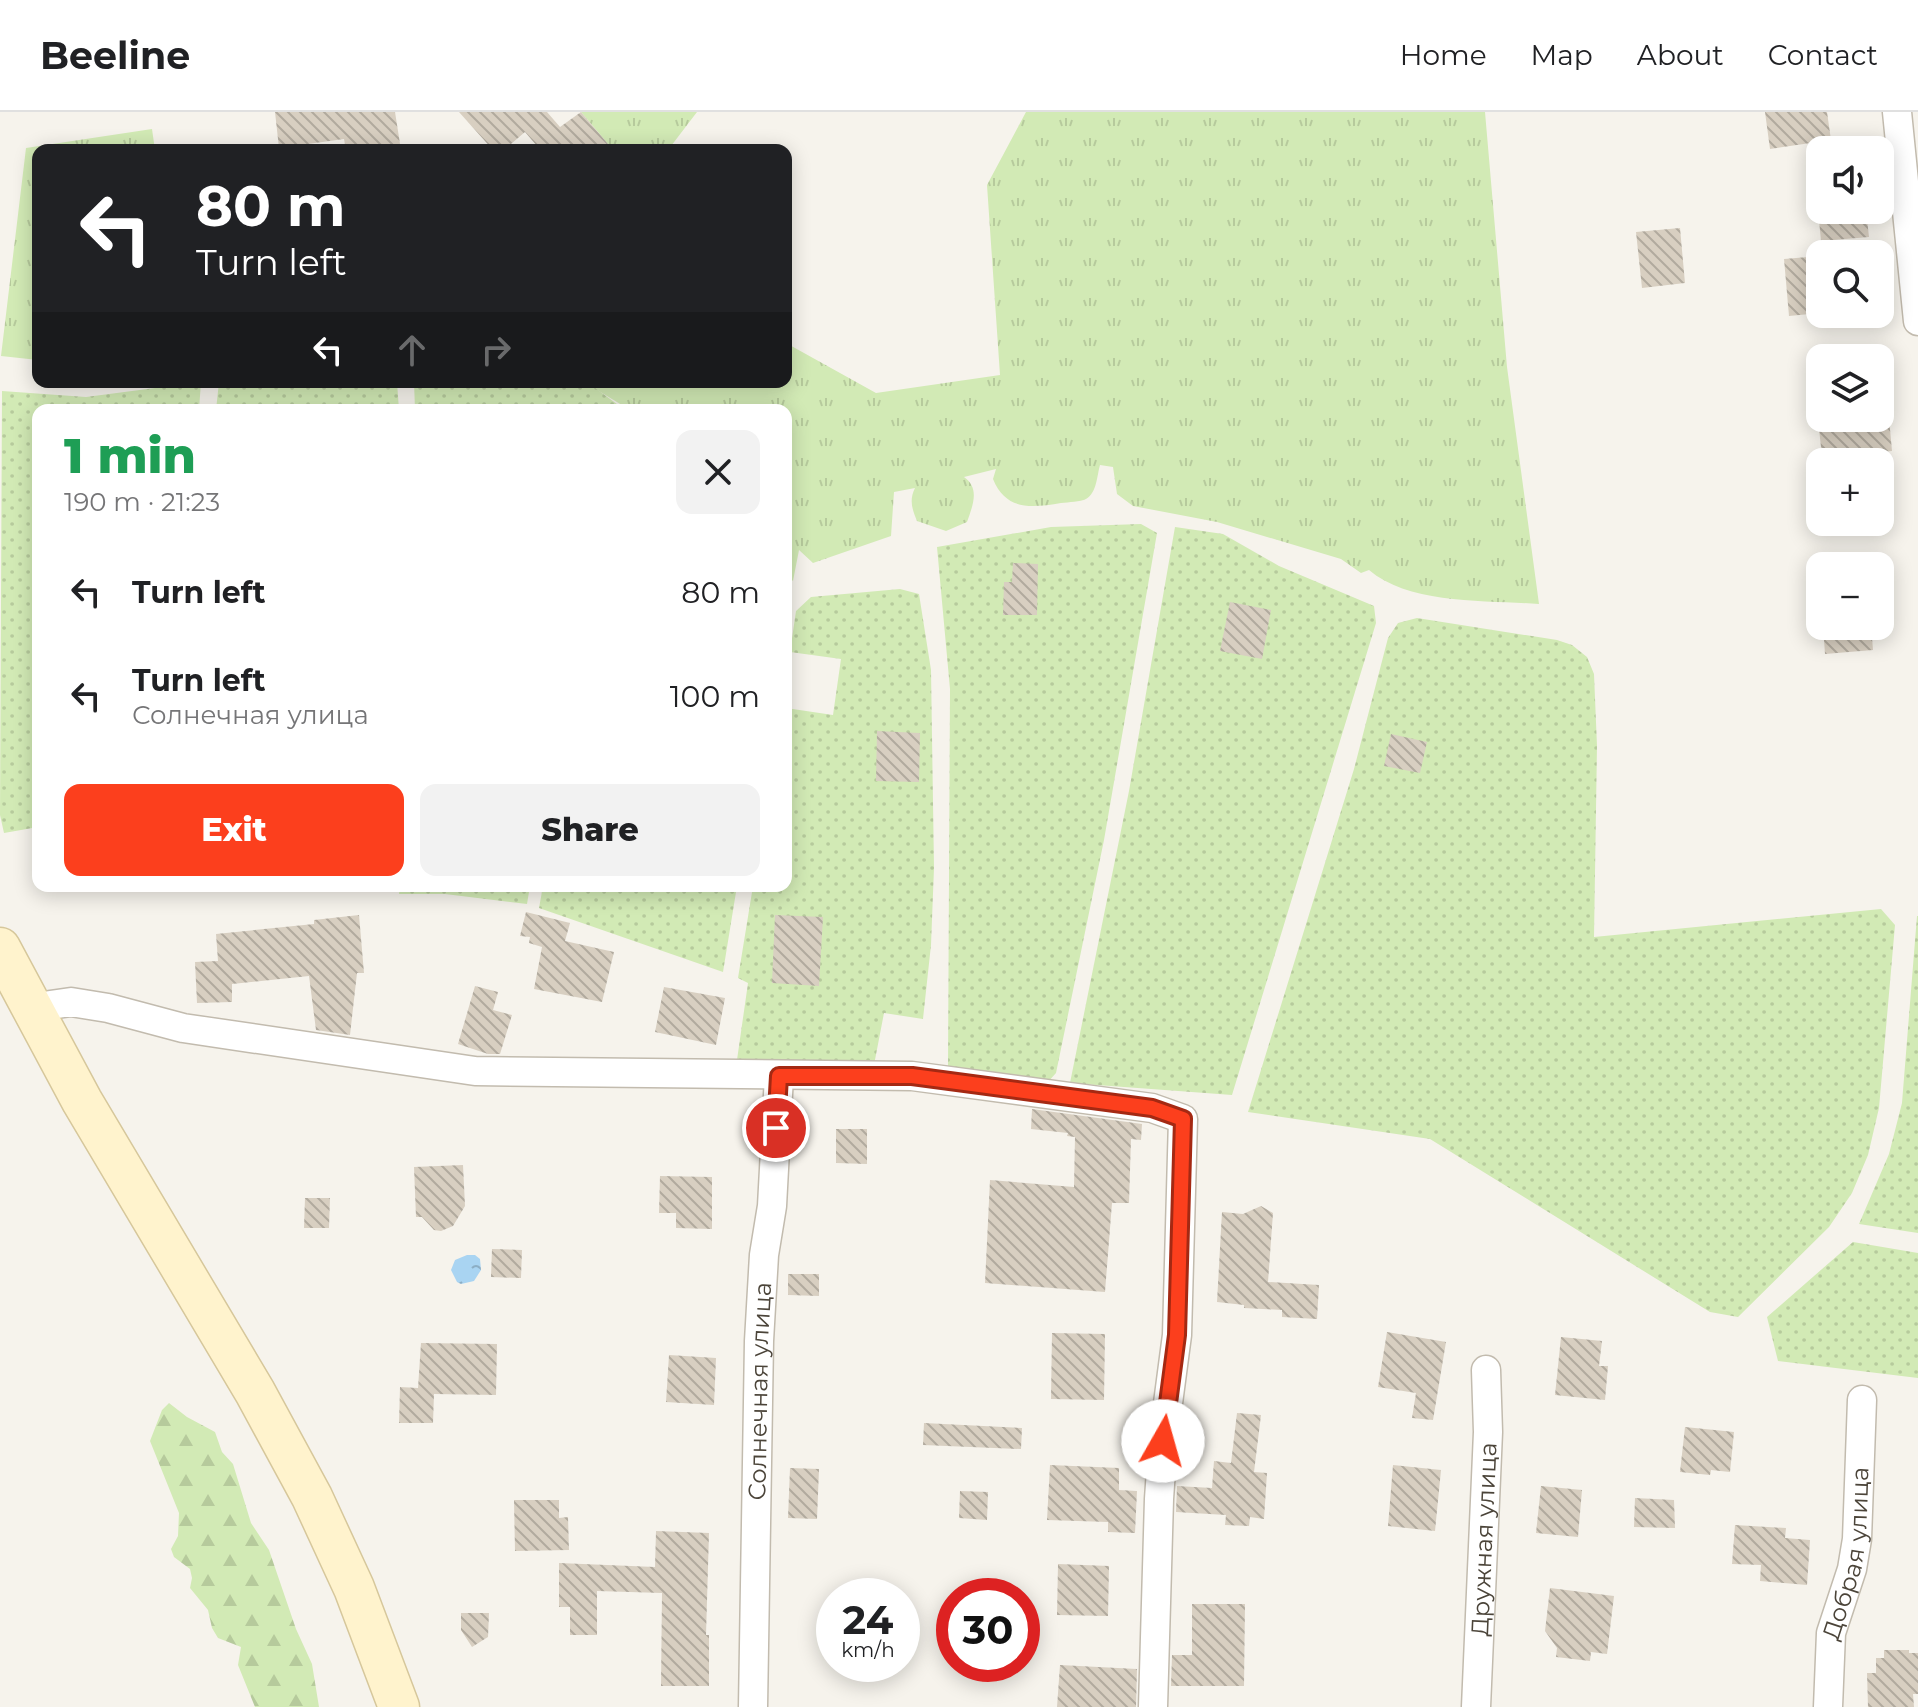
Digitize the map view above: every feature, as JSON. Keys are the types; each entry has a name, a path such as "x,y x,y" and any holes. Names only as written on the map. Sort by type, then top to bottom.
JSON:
{"main road":[{"path":"0,948 82,1101 255,1392 312,1497 354,1588 399,1707"}],"street":[{"path":"1897,112 1918,321"},
{"path":"34,1014 50,1005 71,1002 108,1008 183,1028 475,1071 912,1076 1152,1108 1183,1119 1177,1335 1159,1499 1153,1707"},
{"name":"Солнечная улица","path":"753,1707 759,1341 764,1255 772,1206 779,1076"},
{"name":"Дружная улица","path":"1476,1707 1488,1432 1486,1370"},
{"name":"Добрая улица","path":"1828,1707 1831,1633 1852,1569 1857,1539 1862,1400"}],"green space":[{"path":"581,112 697,112 673,144 608,144"},
{"path":"1026,112 1485,112 1507,367 1539,604 1450,599 1406,590 1369,570 1361,573 1341,559 1217,522 1133,506 1117,494 1113,467 1100,465 1094,488 1086,499 1040,506 1021,505 1005,497 993,479 996,469 964,477 974,492 967,522 946,531 917,521 912,504 915,488 894,492 891,536 813,563 799,550 793,581 792,404 620,404 594,388 792,388 792,346 876,393 1000,375 987,185"},
{"path":"152,129 154,144 53,144"},
{"path":"32,147 32,359 1,356 26,148"},
{"path":"155,388 201,388 199,404 32,404 32,828 4,833 0,815 2,391 86,397"},
{"path":"218,388 397,388 399,404 217,404"},
{"path":"414,388 595,388 617,404 415,404"},
{"path":"1141,524 1157,533 1104,840 1056,1073 1047,1083 948,1068 950,689 937,547 1051,527"},
{"path":"1175,527 1223,534 1279,566 1374,606 1376,623 1232,1095 1070,1083 1129,791"},
{"path":"900,589 919,594 931,670 934,868 931,945 923,1019 884,1013 874,1065 737,1060 748,983 738,978 752,892 792,892 792,709 833,715 841,659 792,652 796,611 811,597"},
{"path":"1417,618 1557,640 1572,645 1587,657 1594,674 1597,746 1594,937 1881,909 1895,925 1879,1108 1868,1155 1852,1193 1829,1227 1738,1317 1710,1312 1430,1139 1248,1112 1354,769 1388,638 1398,623"},
{"path":"529,892 527,904 445,894 399,894"},
{"path":"542,892 736,892 723,972 539,908"},
{"path":"1917,916 1918,1233 1859,1224 1889,1154 1902,1103"},
{"path":"1853,1242 1918,1253 1918,1378 1778,1361 1767,1317"},
{"path":"169,1403 215,1432 222,1452 233,1464 251,1523 269,1550 296,1629 312,1664 319,1707 255,1707 238,1665 241,1647 218,1638 208,1610 190,1588 190,1569 174,1557 171,1549 178,1536 179,1513 150,1441 162,1410"}],"water":[{"path":"467,1255 480,1259 481,1270 474,1281 461,1284 451,1270 455,1260"}],"building":[{"path":"275,112 395,112 400,144 345,144 344,139 279,144"},
{"path":"459,112 547,112 560,127 581,112 608,144 535,144 525,132 511,144 488,144"},
{"path":"1765,112 1827,112 1830,136 1806,136 1806,144 1770,149"},
{"path":"1819,224 1868,224 1869,237 1821,240"},
{"path":"1680,228 1685,283 1642,288 1636,232"},
{"path":"1806,257 1806,314 1789,316 1784,259"},
{"path":"1819,432 1890,432 1892,448 1821,448"},
{"path":"1013,563 1038,564 1037,615 1003,615 1004,582 1012,582"},
{"path":"1230,602 1271,610 1262,659 1220,651"},
{"path":"1824,640 1872,640 1873,650 1825,654"},
{"path":"877,731 920,733 919,782 876,781"},
{"path":"1391,734 1427,742 1420,773 1384,766"},
{"path":"526,912 570,923 565,941 614,952 602,1002 534,989 542,947 529,943 530,937 520,936"},
{"path":"359,915 364,973 357,973 350,1035 316,1030 309,976 232,984 232,1002 197,1003 195,962 218,961 216,934 314,924 314,920"},
{"path":"775,915 823,917 819,986 772,983"},
{"path":"475,986 498,992 493,1010 512,1015 500,1054 488,1054 458,1044"},
{"path":"664,987 725,998 716,1045 655,1032"},
{"path":"1032,1109 1142,1124 1141,1140 1131,1139 1129,1203 1112,1203 1105,1292 985,1283 990,1180 1074,1187 1075,1137 1067,1136 1068,1133 1031,1129"},
{"path":"836,1129 867,1129 867,1164 836,1163"},
{"path":"463,1165 465,1206 453,1226 441,1231 434,1230 422,1217 416,1217 414,1167"},
{"path":"660,1176 712,1177 712,1229 676,1228 676,1213 659,1213"},
{"path":"305,1198 330,1198 329,1228 304,1228"},
{"path":"1261,1206 1273,1213 1268,1282 1319,1285 1317,1319 1282,1317 1282,1310 1244,1308 1244,1305 1217,1302 1222,1212 1243,1214"},
{"path":"492,1249 522,1250 521,1278 491,1277"},
{"path":"788,1274 819,1274 819,1296 788,1295"},
{"path":"1387,1332 1446,1342 1433,1420 1412,1418 1416,1393 1378,1387"},
{"path":"1052,1333 1105,1334 1104,1400 1051,1399"},
{"path":"1561,1337 1602,1341 1599,1366 1608,1366 1605,1400 1555,1395"},
{"path":"421,1343 497,1344 496,1395 434,1394 433,1423 399,1423 400,1387 418,1388"},
{"path":"669,1355 716,1358 714,1405 666,1402"},
{"path":"1237,1413 1261,1415 1254,1472 1267,1473 1264,1519 1250,1517 1249,1526 1225,1525 1226,1515 1176,1512 1177,1486 1212,1488 1214,1461 1231,1463"},
{"path":"924,1423 1022,1428 1021,1449 923,1445"},
{"path":"1685,1427 1734,1432 1730,1472 1711,1470 1710,1475 1680,1472"},
{"path":"1050,1465 1119,1468 1119,1490 1137,1491 1135,1533 1108,1532 1108,1522 1047,1520"},
{"path":"1393,1465 1441,1470 1435,1531 1388,1526"},
{"path":"790,1468 819,1469 817,1519 788,1518"},
{"path":"1541,1486 1582,1490 1578,1537 1536,1533"},
{"path":"960,1491 988,1492 987,1520 959,1518"},
{"path":"1635,1498 1674,1500 1675,1528 1634,1527"},
{"path":"514,1500 559,1500 559,1518 568,1517 569,1550 515,1551"},
{"path":"1735,1525 1786,1528 1785,1538 1810,1540 1807,1585 1760,1581 1761,1565 1732,1564"},
{"path":"656,1531 709,1533 706,1635 709,1635 709,1686 661,1686 662,1593 597,1591 597,1635 570,1635 570,1607 559,1607 559,1563 655,1567"},
{"path":"1058,1564 1109,1566 1108,1616 1057,1615"},
{"path":"1550,1588 1614,1596 1607,1654 1591,1652 1590,1661 1556,1657 1557,1648 1545,1631"},
{"path":"1192,1604 1245,1604 1244,1686 1171,1686 1172,1655 1192,1655"},
{"path":"461,1613 489,1613 488,1637 472,1647 461,1630"},
{"path":"1884,1650 1918,1653 1918,1694 1913,1694 1914,1707 1868,1707 1867,1673 1876,1673 1876,1658 1884,1658"},
{"path":"1060,1665 1137,1669 1136,1707 1057,1707"}],"route":[{"path":"776,1128 779,1076 912,1076 1152,1108 1183,1119 1177,1335 1163,1441"}]}
